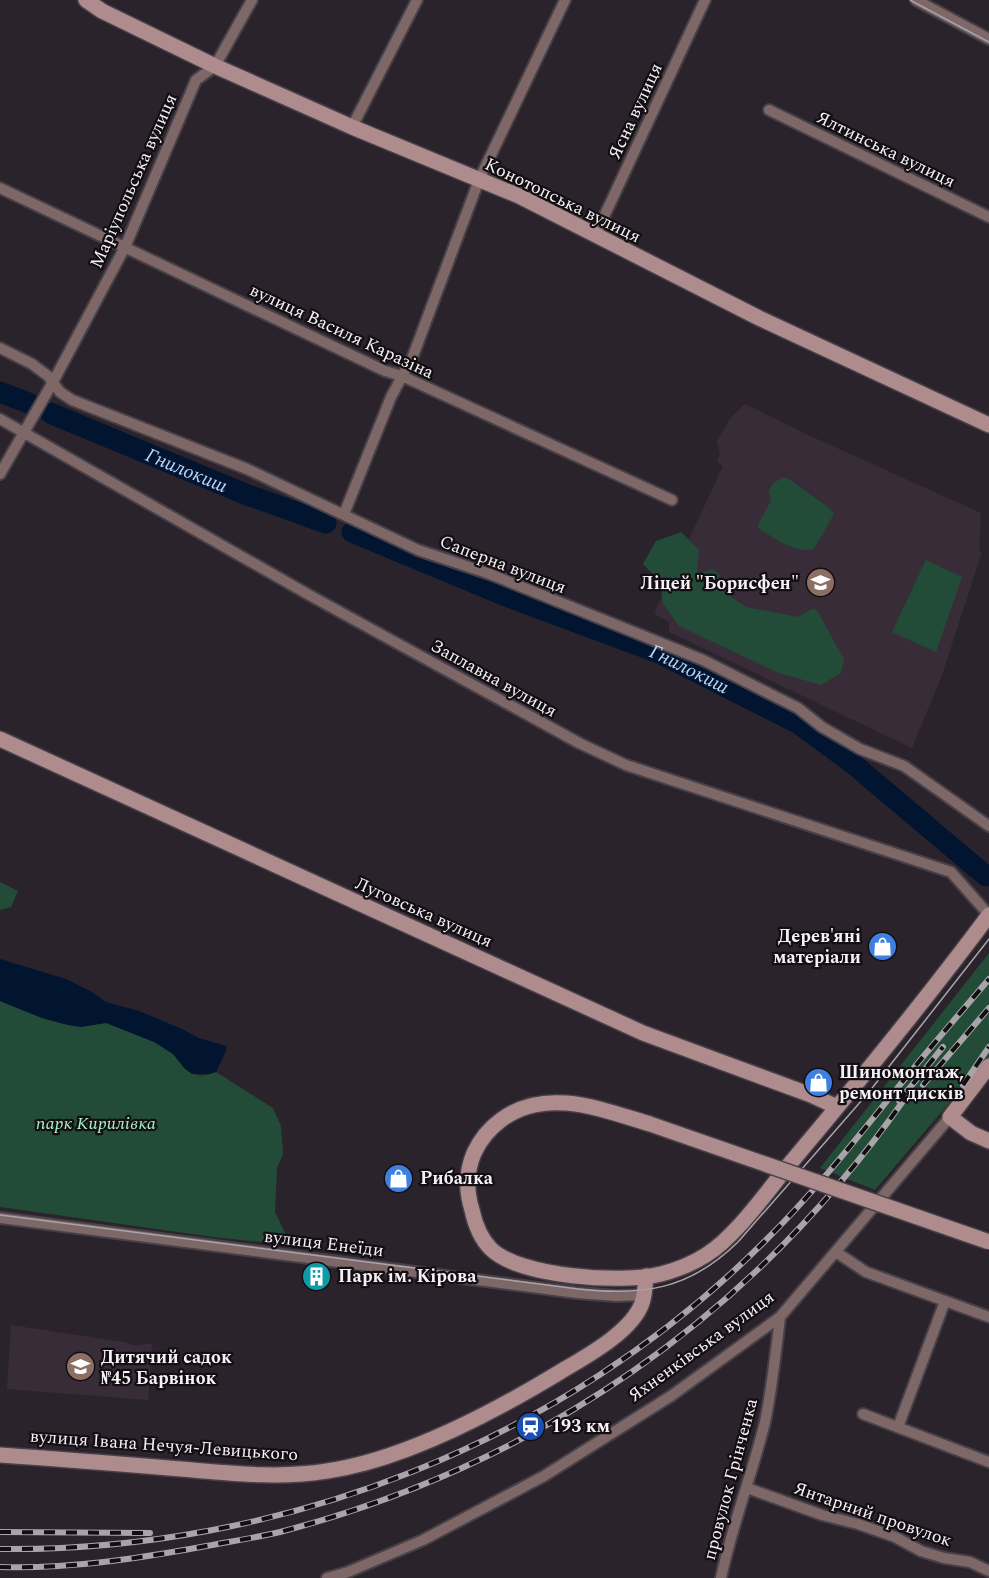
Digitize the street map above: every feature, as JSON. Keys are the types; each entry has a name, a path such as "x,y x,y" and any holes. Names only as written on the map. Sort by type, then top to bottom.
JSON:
{"street":[{"name":"Конотопська вулиця","path":"86,0 102,11 215,66 352,128 519,196 759,318 989,425"},
{"name":"Маріупольська вулиця","path":"0,474 53,382 125,247 196,80 215,66 252,0"},
{"path":"352,128 417,0"},
{"path":"344,514 391,397 413,356 479,180 566,0"},
{"name":"Ясна вулиця","path":"595,236 705,0"},
{"path":"916,0 989,39"},
{"name":"Ялтинська вулиця","path":"770,110 989,217"},
{"name":"вулиця Василя Каразіна","path":"0,188 294,328 672,500"},
{"name":"Саперна вулиця","path":"0,348 32,364 53,382 60,392 72,400 246,469 418,550 490,574 703,660 798,708 860,750 904,766 989,826"},
{"name":"Заплавна вулиця","path":"0,419 311,596 579,743 626,765 951,872 989,915"},
{"name":"Луговська вулиця","path":"0,739 643,1033 811,1095 837,1107"},
{"path":"989,915 837,1107 723,1241 707,1255 690,1264 660,1274 615,1278 563,1274 521,1265 499,1255 484,1241 478,1230 470,1203 468,1176 471,1162 484,1136 509,1114 534,1104 563,1102 650,1124 989,1242"},
{"name":"Яхненківська вулиця","path":"327,1578 348,1572 423,1540 544,1476 670,1396 780,1317 950,1117 989,1066"},
{"path":"950,1117 971,1133 989,1142"},
{"name":"вулиця Енеїди","path":"0,1218 577,1293 615,1296 644,1295"},
{"path":"836,1252 866,1272 989,1317"},
{"name":"вулиця Івана Нечуя-Левицького","path":"0,1455 249,1474 309,1474 348,1467 432,1438 477,1418 577,1361 633,1321 642,1305 646,1276"},
{"path":"898,1427 945,1301"},
{"name":"провулок Грінченка","path":"721,1578 729,1540 747,1488 765,1421 780,1317"},
{"path":"863,1414 989,1462"},
{"name":"Янтарний провулок","path":"747,1488 822,1515 895,1537 921,1551 970,1562 989,1571"}],"shaded area":[{"name":"Ліцей \"Борисфен\"","path":"745,404 981,513 979,550 982,552 942,675 912,748 669,632 669,622 654,614 723,466 717,462 720,454 717,441 731,417"},
{"name":"Дитячий садок №45 Барвінок","path":"11,1325 138,1346 152,1344 148,1400 7,1389"}],"green space":[{"path":"784,477 829,508 834,514 814,549 800,550 792,547 757,527 771,500 769,492 773,483"},
{"path":"681,532 699,550 697,574 712,569 720,575 716,586 746,607 798,617 812,609 817,610 844,660 841,673 821,685 779,673 679,626 663,604 660,582 643,564 656,541"},
{"path":"926,560 962,577 936,652 892,632"},
{"path":"0,882 18,891 11,907 0,910"},
{"path":"989,953 989,1056 875,1190 820,1168"},
{"name":"парк Кирилівка","path":"0,1001 61,1023 112,1024 165,1048 191,1072 208,1075 216,1072 273,1108 281,1126 283,1154 277,1168 275,1212 291,1245 213,1237 0,1207"}],"water":[{"path":"0,959 66,979 106,1002 139,1011 199,1038 226,1046 226,1051 216,1072 192,1074 173,1054 154,1042 106,1023 81,1027 68,1025 42,1018 0,1001"}],"waterway":[{"name":"Гнилокиш","path":"0,392 31,404"},
{"name":"Гнилокиш","path":"50,413 245,494 326,523"},
{"name":"Гнилокиш","path":"352,532 506,596 659,653 799,724 852,763 986,876"}],"tram line":[{"path":"910,0 989,42"},
{"path":"0,1215 578,1289 624,1291 664,1286 701,1271 738,1242 869,1092 989,939"}],"railway":[{"path":"0,1549 106,1545 210,1530 313,1506 412,1472 508,1428 599,1375 684,1313 763,1243 820,1182 989,979"},
{"path":"923,1085 989,1008"},
{"path":"899,1101 943,1047"},
{"path":"963,1085 989,1047"},
{"path":"0,1567 76,1565 126,1559 280,1532 375,1503 465,1466 551,1422 632,1372 709,1313 780,1248 846,1176 906,1097"},
{"path":"0,1532 150,1533"}],"place":[{"name":"Ліцей \"Борисфен\"","path":"820,583"},
{"name":"Дерев'янi матерiали","path":"882,946"},
{"name":"Шиномонтаж, ремонт дисків","path":"818,1082"},
{"name":"Рибалка","path":"399,1178"},
{"name":"Парк ім. Кірова","path":"317,1276"},
{"name":"Дитячий садок №45 Барвінок","path":"80,1367"},
{"name":"193 км","path":"530,1426"}]}
